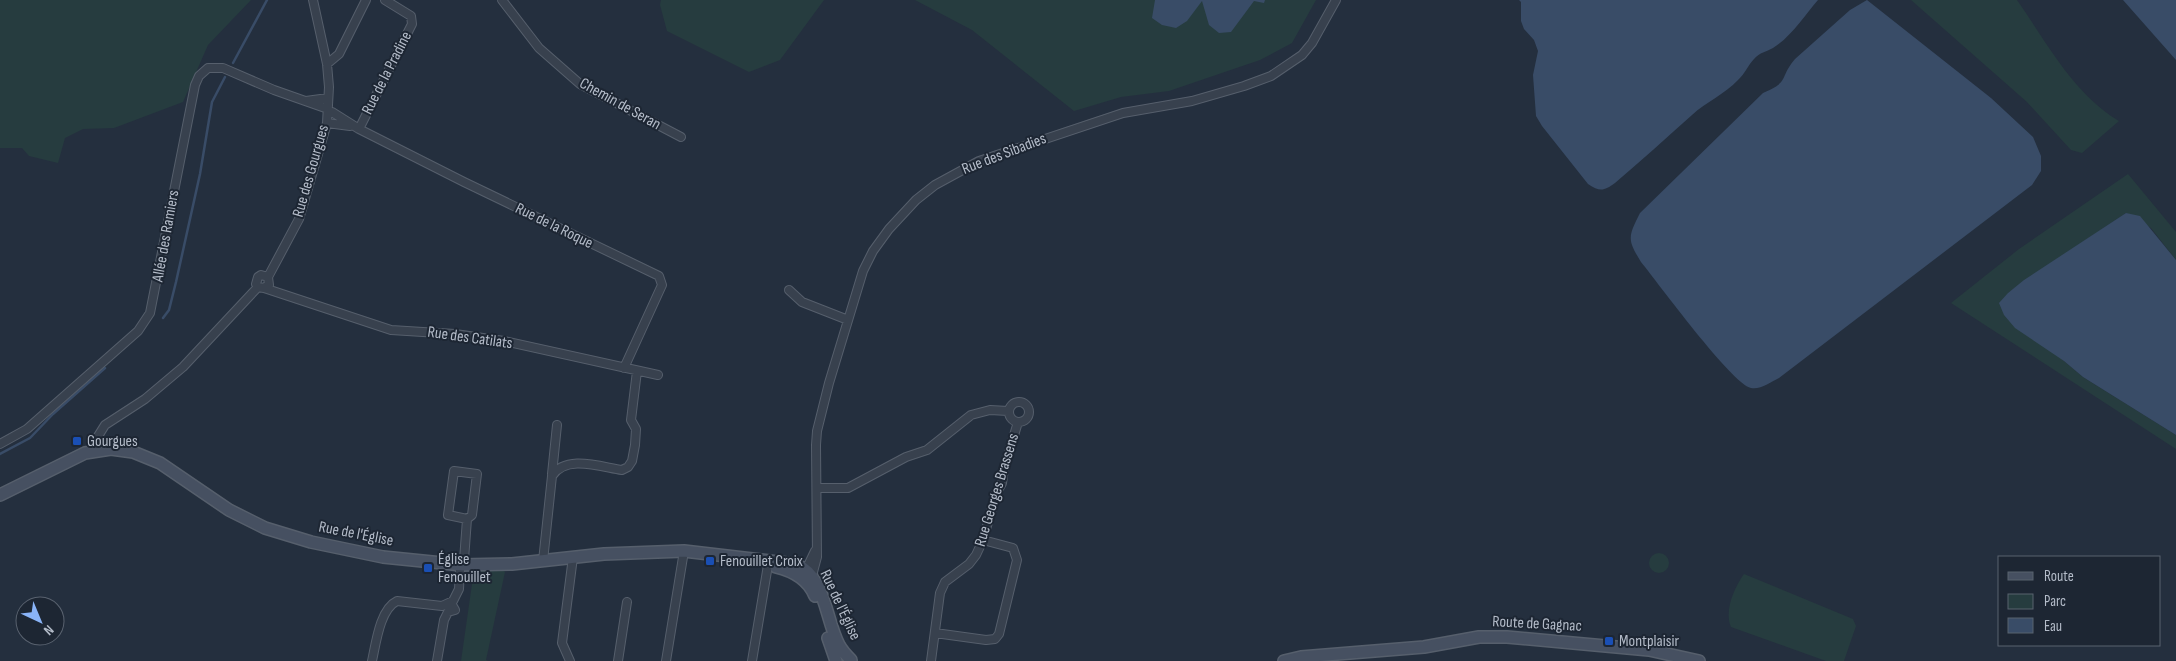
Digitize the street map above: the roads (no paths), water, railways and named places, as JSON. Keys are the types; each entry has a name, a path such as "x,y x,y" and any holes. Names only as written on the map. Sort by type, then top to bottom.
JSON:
{"main road":[{"name":"Rue de l'Église","path":"0,495 85,453 111,449 145,456 180,475 246,520 304,540 382,557 462,565 542,561 612,553 684,551 738,557 806,574 822,597 839,645 853,661"},
{"name":"Rue de l'Église","path":"806,574 836,661"},
{"name":"Route de Gagnac","path":"1284,661 1301,657 1424,647 1479,637 1508,637 1649,650 1699,661"},
{"name":"Route de Gagnac","path":"1350,661 1373,652"},
{"path":"847,661 853,661"}],"street":[{"name":"Rue des Gourgues","path":"95,450 95,440 105,425 145,399 176,374 265,284 299,219 327,123 328,110 327,64 313,0"},
{"path":"327,64 339,54 366,0"},
{"name":"Rue de la Pradine","path":"359,129 412,24 412,16 385,0"},
{"name":"Chemin de Seran","path":"502,0 539,48 580,84 681,137"},
{"name":"Rue des Sibadies","path":"806,574 818,557 817,431 848,320 863,271 873,251 916,200 935,185 979,161 1122,113 1192,100 1244,86 1271,76 1302,55 1312,43 1336,0"},
{"name":"Allée des Ramiers","path":"0,444 27,429 138,330 150,313 195,86 199,76 208,68 223,68 266,87 328,110"},
{"name":"Allée des Ramiers","path":"306,101 328,98"},
{"name":"Rue de la Roque","path":"328,110 359,129 473,187 659,276 662,285 624,368"},
{"name":"Rue de la Roque","path":"327,123 343,124 359,129"},
{"name":"Rue des Catilats","path":"265,284 286,294 391,330 455,334 504,341 658,375"},
{"path":"789,290 802,302 848,320"},
{"path":"552,476 562,466 572,463 622,470 628,467 632,462 636,429 631,420 637,371"},
{"path":"1018,402 1026,406 1029,412 1027,418 1018,422 1012,420 1008,411 1012,405 1018,402"},
{"path":"817,488 848,488 906,457 927,450 971,415 990,410 1008,411"},
{"name":"Rue Georges Brassens","path":"931,661 940,593 944,582 970,564 983,540 996,494 1002,483 1004,469 1018,422"},
{"path":"542,561 557,425"},
{"path":"372,661 384,614 390,604 397,600 442,606 451,603 459,589 464,560 467,519 472,515 477,474 454,472 448,515 467,519"},
{"path":"935,633 986,640 995,639 999,634 1017,560 1013,548 983,540"},
{"path":"666,661 684,551"},
{"path":"568,657 562,643 573,557"},
{"path":"752,661 768,565"},
{"path":"618,661 627,602"},
{"path":"438,661 444,620 448,612 454,610 451,603"}],"water":[{"path":"1155,0 1265,0 1264,3 1254,1 1231,32 1219,33 1209,25 1202,1 1187,21 1176,28 1162,25 1152,18"},
{"path":"1519,0 1818,0 1786,38 1756,57 1733,85 1697,110 1615,183 1602,190 1588,184 1536,116 1533,75 1538,51 1534,40 1524,29 1521,21 1521,2"},
{"path":"1867,0 1991,98 2033,137 2041,156 2041,171 2032,185 1779,378 1762,387 1751,388 1728,370 1678,310 1641,262 1631,243 1631,233 1640,213 1763,93 1777,86 1795,59 1850,10"},
{"path":"2123,0 2176,0 2176,60"},
{"path":"2126,213 2140,216 2176,260 2176,435 2083,377 2064,361 2015,328 2004,315 1999,303 2024,280"}],"waterway":[{"path":"233,63 267,0"},
{"path":"163,318 169,310 176,282 200,174 212,102 225,77"},
{"path":"0,454 30,438 53,414 105,368"}],"place":[{"name":"Gourgues","path":"77,441"},
{"name":"Fenouillet Croix","path":"710,561"},
{"name":"Église Fenouillet","path":"428,568"},
{"name":"Montplaisir","path":"1609,641"}]}
